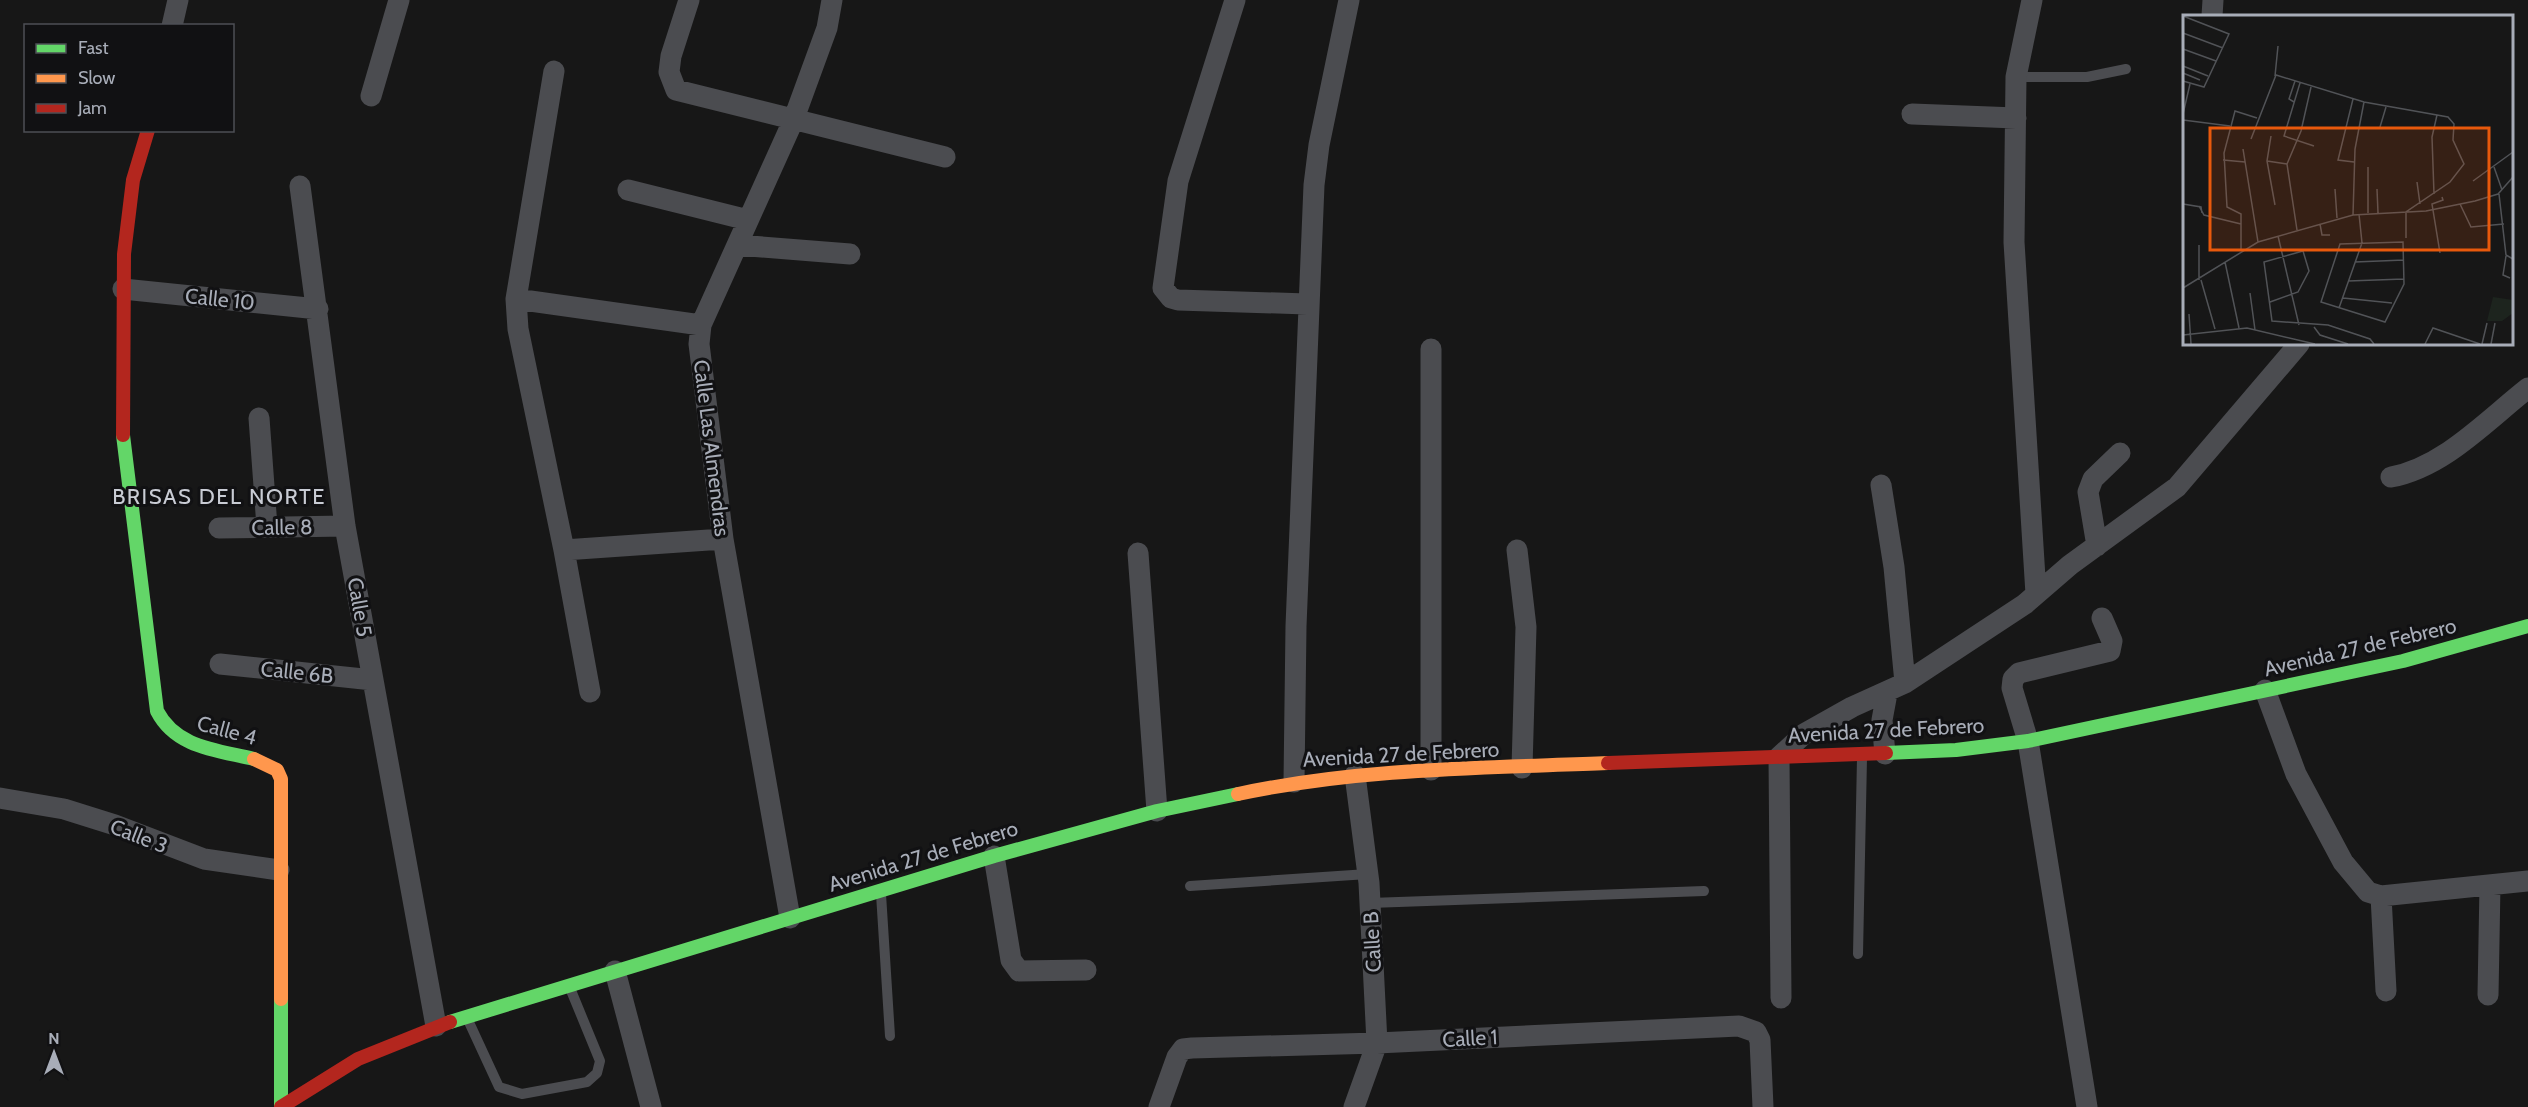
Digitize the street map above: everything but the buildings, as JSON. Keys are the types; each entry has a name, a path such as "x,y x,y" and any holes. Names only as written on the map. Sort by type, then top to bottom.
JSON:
{"main road":[{"name":"Calle 4","path":"147,132 133,180 124,254 123,431 157,711 165,728 180,740 252,757 277,770 282,787 279,870 281,1107"},
{"name":"Avenida 27 de Febrero","path":"281,1107 358,1059 436,1026 994,856 1157,811 1294,782 1355,775 1431,770 1885,754 2028,741 2403,661 2528,626"}],"street":[{"path":"172,24 178,0"},
{"path":"371,96 399,0"},
{"path":"689,0 671,56 669,72 676,90 793,121 945,157"},
{"name":"Calle Las Almendras","path":"790,918 723,539 699,344 700,326 793,121 827,28 832,0"},
{"path":"1235,0 1178,181 1163,288 1171,298 1178,300 1307,304"},
{"path":"1294,782 1296,614 1307,304 1314,185 1319,145 1349,0"},
{"path":"2032,0 2016,77 2014,242 2037,594"},
{"path":"2212,15 2213,0"},
{"path":"554,71 516,299 518,329 564,550 590,692"},
{"path":"1912,114 2016,118"},
{"name":"Calle 5","path":"300,186 345,526 436,1026"},
{"path":"628,190 748,220"},
{"path":"737,245 850,254"},
{"name":"Calle 10","path":"123,289 318,309"},
{"path":"516,299 700,326"},
{"path":"1781,998 1779,757 1804,734 1852,707 1905,683 2037,594 2052,579 2177,487 2298,345"},
{"path":"1431,349 1431,770"},
{"path":"2391,477 2414,472 2436,462 2528,388"},
{"path":"259,418 267,528"},
{"path":"2097,546 2088,492 2093,479 2120,453"},
{"path":"1881,485 1894,567 1905,683"},
{"name":"Calle 8","path":"219,528 345,526"},
{"path":"564,550 723,539"},
{"path":"1517,550 1526,627 1522,768"},
{"path":"1138,553 1157,811"},
{"path":"2087,1107 2028,741 2012,688 2013,679 2019,673 2110,651 2112,641 2102,618"},
{"name":"Calle 6B","path":"220,664 373,680"},
{"path":"2265,690 2296,774 2343,862 2368,892 2381,896 2528,881"},
{"path":"1885,754 1882,720 1887,693"},
{"name":"Calle B","path":"1354,1107 1377,1043 1368,874 1355,775"},
{"name":"Calle 3","path":"0,798 74,812 204,859 279,870"},
{"path":"994,856 1011,960 1019,971 1086,970"},
{"path":"2488,994 2490,885"},
{"path":"2381,896 2386,991"},
{"path":"615,971 651,1107"},
{"name":"Calle 1","path":"1160,1107 1177,1057 1184,1049 1377,1043 1739,1026 1756,1032 1762,1050 1763,1107"}],"lane":[{"path":"2016,77 2087,77 2126,69"},
{"path":"1858,954 1862,755"},
{"path":"1190,886 1368,874"},
{"path":"881,891 890,1036"},
{"path":"1370,903 1704,891"},
{"path":"466,1017 500,1087 522,1094 587,1082 597,1073 600,1061 569,985"}],"traffic: fast":[{"path":"123,435 157,711 165,723 186,740 212,750 254,759"},
{"path":"1886,753 1956,750 2028,741 2403,661 2528,626"},
{"path":"450,1022 994,856 1157,811 1238,794"},
{"path":"281,999 281,1107"}],"traffic: slow":[{"path":"254,759 277,770 281,779 281,999"},
{"path":"1238,794 1284,785 1376,774 1608,763"}],"traffic: jam":[{"path":"123,435 124,254 133,180 147,132"},
{"path":"1608,763 1886,753"},
{"path":"281,1107 358,1059 450,1022"}],"district":[{"name":"BRISAS DEL NORTE","path":"219,496"}]}
